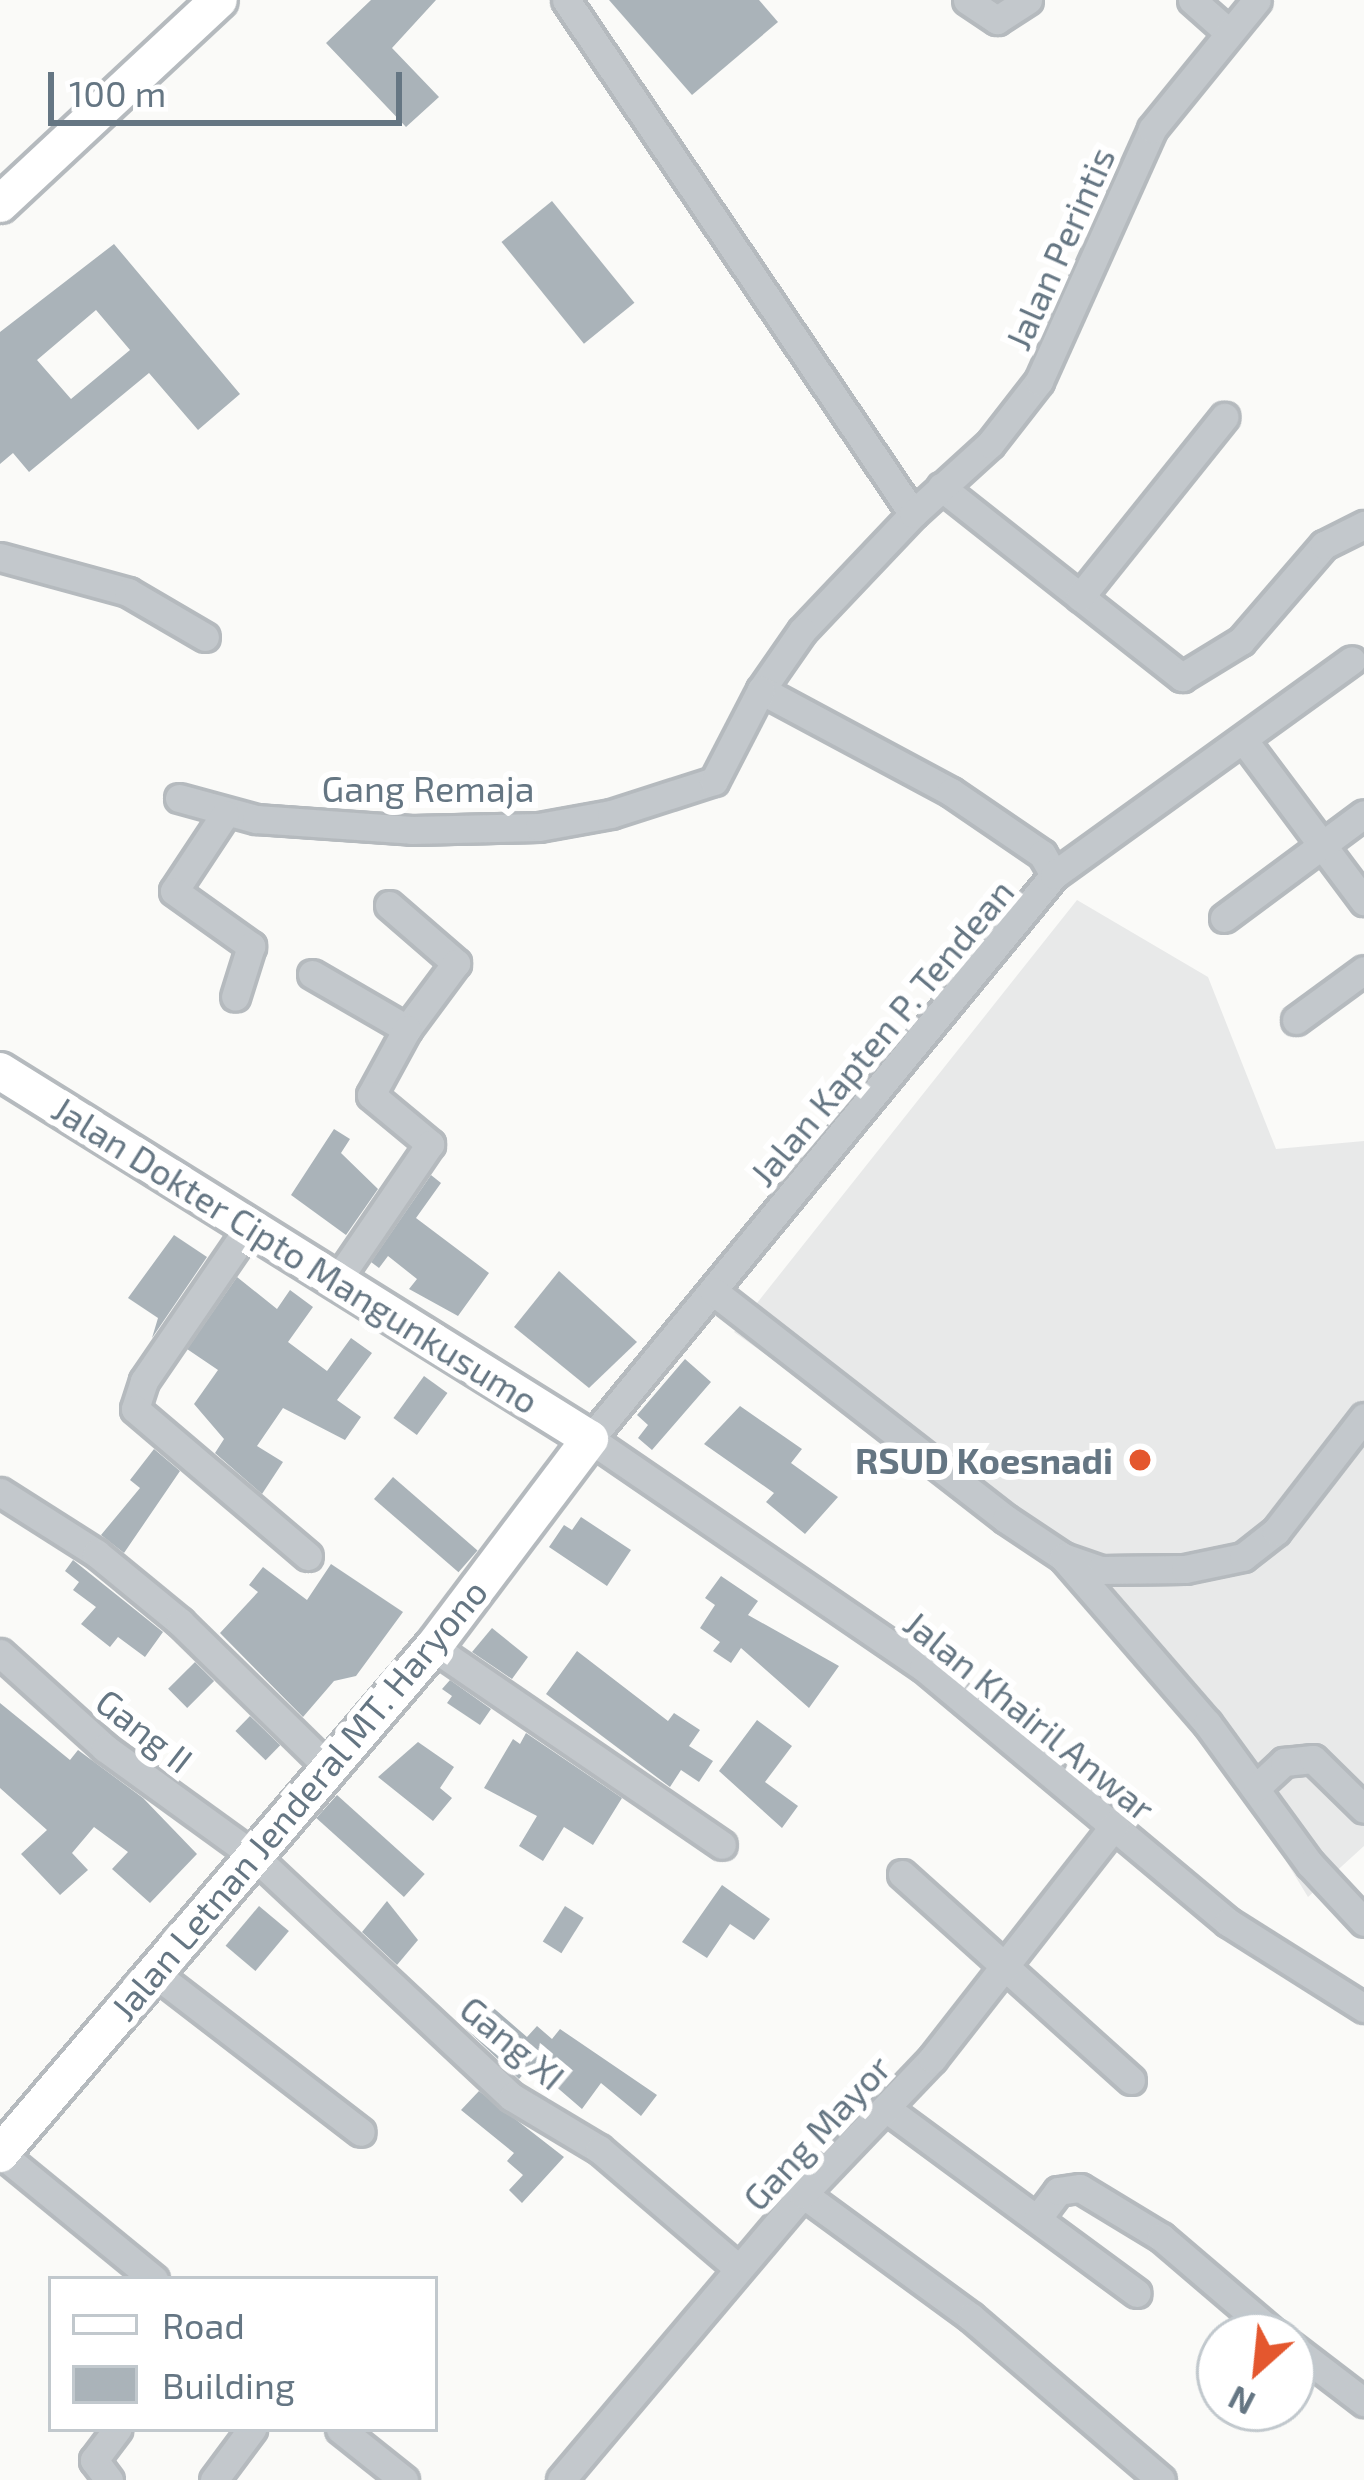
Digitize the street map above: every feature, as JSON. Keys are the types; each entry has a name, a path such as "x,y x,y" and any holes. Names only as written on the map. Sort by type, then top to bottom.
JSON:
{"main road":[{"path":"0,203 219,0"},
{"name":"Jalan Dokter Cipto Mangunkusumo","path":"0,1071 590,1439"},
{"name":"Jalan Letnan Jenderal MT. Haryono","path":"0,2153 433,1647 590,1439"}],"street":[{"path":"566,0 913,514 802,631 761,690"},
{"path":"968,0 997,20 1028,0"},
{"path":"1192,0 1227,32"},
{"name":"Jalan Perintis","path":"913,514 1013,420 1039,381 1152,129 1257,0"},
{"path":"1080,597 1224,417"},
{"path":"941,488 1182,677 1256,627 1324,545 1364,525"},
{"path":"0,557 128,592 205,637"},
{"path":"1063,869 1107,843 1352,660"},
{"name":"Gang Remaja","path":"179,798 225,814 481,831 611,814 714,781 761,690"},
{"name":"Jalan Kapten P. Tendean","path":"590,1439 1063,869 951,792 761,690"},
{"path":"1245,742 1364,901"},
{"path":"225,814 174,891 251,946 235,997"},
{"path":"1224,918 1364,814"},
{"path":"338,1279 429,1150 427,1137 371,1095 407,1029 457,963 388,905"},
{"path":"1296,1020 1364,970"},
{"path":"312,974 407,1029"},
{"path":"250,1226 144,1381 135,1409 308,1556"},
{"path":"713,1292 1063,1557 1257,1787 1310,1864 1364,1922"},
{"path":"1063,1557 1116,1572 1243,1557 1276,1531 1359,1432"},
{"name":"Jalan Khairil Anwar","path":"590,1439 923,1667 1228,1922 1364,2008"},
{"path":"0,1492 96,1553 180,1622 330,1769"},
{"path":"433,1647 722,1845"},
{"name":"Gang II","path":"0,1653 105,1748 253,1855"},
{"path":"1257,1787 1284,1762 1312,1760 1364,1809"},
{"name":"Gang Mayor","path":"561,2480 803,2194 887,2109 1114,1826"},
{"name":"Gang XI","path":"253,1855 512,2096 599,2149 739,2270"},
{"path":"902,1874 1005,1959 1131,2080"},
{"path":"154,1972 361,2132"},
{"path":"887,2109 1137,2293"},
{"path":"0,2153 150,2276"},
{"path":"1037,2219 1058,2191 1080,2188 1161,2237 1249,2312"},
{"path":"803,2194 971,2317 1161,2480"},
{"path":"1316,2366 1364,2402"},
{"path":"109,2480 94,2460 115,2432"},
{"path":"214,2480 250,2432"},
{"path":"344,2432 404,2480"}],"shaded area":[{"name":"RSUD Koesnadi","path":"1077,900 1208,977 1276,1149 1364,1141 1364,1846 1308,1897 1231,1771 1097,1589 734,1332"}],"building":[{"path":"371,0 436,0 392,48 439,97 406,127 326,43"},
{"path":"609,0 759,0 778,22 692,95"},
{"path":"552,201 634,303 584,344 501,242"},
{"path":"114,244 240,394 198,430 149,373 29,472 13,453 0,464 0,332","holes":["96,310 130,350 71,399 37,360"]},
{"path":"334,1129 350,1139 341,1153 378,1189 346,1235 291,1195"},
{"path":"431,1175 441,1183 416,1218 489,1273 458,1316 409,1289 417,1279 388,1256 379,1268 371,1262"},
{"path":"174,1235 207,1257 152,1338 158,1318 128,1298"},
{"path":"559,1271 637,1342 589,1388 514,1327"},
{"path":"237,1277 277,1309 290,1290 313,1307 288,1342 327,1371 351,1338 372,1353 337,1400 361,1417 345,1440 283,1408 257,1446 283,1462 262,1494 215,1453 224,1439 194,1404 218,1370 187,1349"},
{"path":"685,1359 711,1382 652,1450 638,1438 648,1425 637,1415"},
{"path":"424,1376 447,1393 417,1435 393,1418"},
{"path":"740,1406 802,1449 791,1463 838,1497 805,1534 766,1502 774,1493 704,1444"},
{"path":"154,1449 180,1471 124,1553 101,1535 140,1488 130,1480"},
{"path":"393,1477 478,1550 459,1572 374,1499"},
{"path":"581,1517 631,1550 607,1586 549,1547 564,1525 572,1530"},
{"path":"73,1560 163,1632 145,1657 118,1637 110,1647 81,1624 96,1607 73,1590 79,1582 65,1571"},
{"path":"331,1564 403,1612 356,1676 334,1681 303,1717 220,1633 258,1592 249,1585 263,1567 307,1600"},
{"path":"721,1576 758,1601 748,1615 839,1666 809,1708 741,1648 731,1663 713,1651 720,1642 700,1628 715,1605 705,1598"},
{"path":"492,1628 528,1657 512,1679 472,1652"},
{"path":"577,1651 668,1721 674,1713 700,1730 689,1746 713,1761 699,1782 681,1770 670,1787 546,1694"},
{"path":"195,1662 214,1681 187,1708 168,1689"},
{"path":"450,1680 491,1709 480,1725 447,1703 452,1696 442,1689"},
{"path":"0,1703 70,1760 78,1750 143,1798 197,1854 150,1903 112,1869 128,1852 94,1827 72,1853 88,1870 60,1895 21,1854 47,1830 0,1788"},
{"path":"250,1716 280,1745 266,1760 235,1731"},
{"path":"757,1720 792,1746 765,1782 798,1806 782,1828 719,1771"},
{"path":"526,1733 622,1798 593,1845 564,1827 543,1861 519,1846 537,1816 484,1788 513,1739 520,1744"},
{"path":"418,1742 454,1767 440,1788 452,1798 433,1821 378,1777"},
{"path":"337,1795 425,1874 404,1897 316,1818"},
{"path":"722,1885 770,1919 754,1940 730,1924 707,1958 682,1942"},
{"path":"387,1901 418,1940 397,1965 362,1932"},
{"path":"259,1906 289,1931 255,1971 226,1946"},
{"path":"565,1906 584,1918 561,1953 543,1942"},
{"path":"489,2004 527,2037 537,2026 552,2039 560,2029 657,2095 641,2116 601,2083 582,2109 531,2065 519,2079 466,2029"},
{"path":"479,2091 564,2157 522,2203 509,2190 523,2175 507,2161 514,2153 461,2110"}],"place":[{"name":"RSUD Koesnadi","path":"1140,1460"}]}
